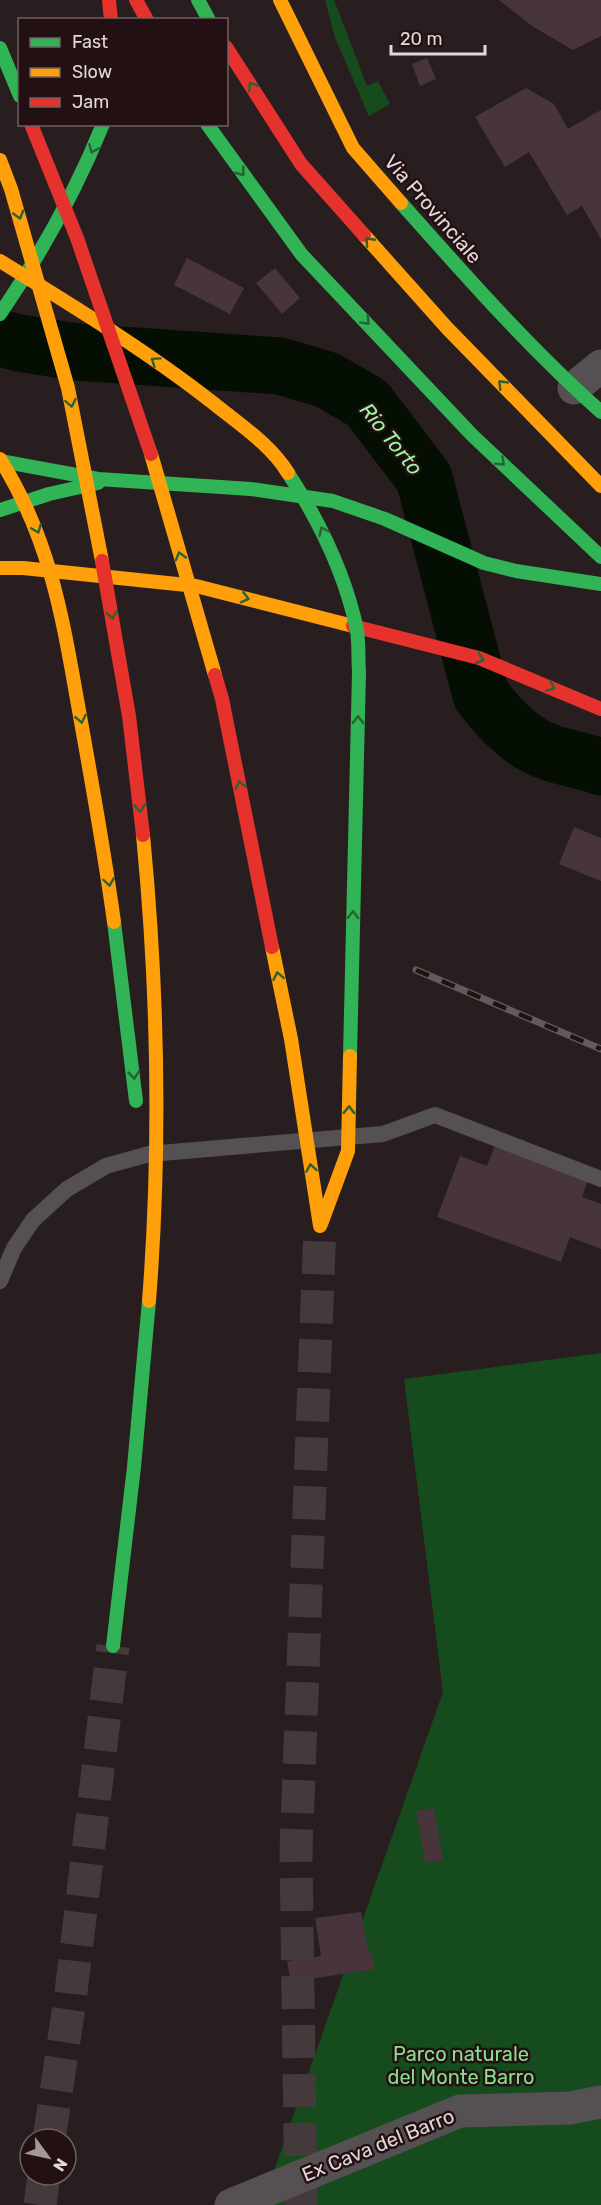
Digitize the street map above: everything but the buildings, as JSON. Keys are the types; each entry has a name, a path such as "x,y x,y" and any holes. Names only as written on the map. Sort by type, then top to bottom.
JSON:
{"main road":[{"path":"109,0 111,18"},
{"path":"136,0 146,18"},
{"path":"198,0 208,18"},
{"name":"Via Provinciale","path":"280,0 353,148 481,293 574,388 601,412"},
{"path":"0,48 18,91"},
{"path":"228,50 301,164 447,328 601,486"},
{"path":"0,261 108,328 108,328 203,395 256,437 284,466 313,511 334,555 346,590 357,632 359,672 348,1151 320,1226 291,1039 222,699 150,449 108,328 77,238 32,126"},
{"path":"0,314 55,225 82,173 102,126"},
{"path":"208,126 303,255 472,435 601,557"},
{"path":"0,160 11,189 68,390 104,570 133,744 143,838 152,974 156,1133 152,1261 143,1383 113,1646"},
{"path":"0,460 111,480 259,490 332,501 363,509 416,531 468,557 502,567 601,584"},
{"path":"0,460 21,495 37,529 50,564 59,600 100,824 120,959 138,1118"},
{"path":"0,510 49,494 111,480"},
{"path":"0,568 23,568 196,586 447,649 512,670 595,706"},
{"path":"140,1142 152,1261"}],"street":[{"path":"574,388 601,366"},
{"name":"Ex Cava del Barro","path":"231,2205 460,2111 570,2108 601,2102"}],"lane":[{"path":"595,706 601,717"},
{"path":"0,1281 20,1238 33,1220 58,1196 86,1176 106,1166 149,1154 383,1134 435,1115 601,1179"}],"green space":[{"path":"325,0 334,0 367,86 378,81 390,104 369,116 335,38"},
{"name":"Parco naturale del Monte Barro","path":"601,1353 601,2205 255,2205 263,2202 443,1692 404,1379"}],"waterway":[{"name":"Rio Torto","path":"0,338 77,352 280,366 327,380 367,403 424,478 481,695 502,720 536,747 601,767"}],"tunnel":[{"path":"301,2205 296,1851 320,1226"},
{"path":"51,2127 70,2000 113,1646"},
{"path":"40,2205 42,2187"}],"railway":[{"path":"416,970 601,1049"}],"traffic: fast":[{"path":"198,0 208,18"},
{"path":"0,48 18,91"},
{"path":"0,314 57,222 102,126"},
{"path":"208,126 302,255 472,435 601,557"},
{"path":"401,203 523,337 601,412"},
{"path":"0,461 98,479 251,489 333,501 385,519 484,563 516,571 601,584"},
{"path":"288,473 311,510 330,548 346,588 358,635 350,1056"},
{"path":"0,510 49,494 98,483"},
{"path":"114,922 136,1101"},
{"path":"113,1646 134,1467 149,1301"}],"traffic: slow":[{"path":"280,0 353,148 401,203"},
{"path":"0,160 11,189 68,388 102,561"},
{"path":"364,235 447,328 601,486"},
{"path":"0,261 113,332 195,389 258,438 288,473"},
{"path":"151,454 215,675"},
{"path":"0,459 31,519 52,578 72,672 114,922"},
{"path":"0,568 23,568 196,586 353,626"},
{"path":"143,835 152,952 156,1068 155,1185 149,1301"},
{"path":"272,947 291,1039 320,1226"},
{"path":"321,1224 348,1151 350,1056"}],"traffic: jam":[{"path":"109,0 111,18"},
{"path":"136,0 146,18"},
{"path":"228,50 301,164 364,235"},
{"path":"32,126 77,238 151,454"},
{"path":"102,561 129,716 143,835"},
{"path":"353,626 479,658 601,709"},
{"path":"215,675 222,699 272,947"}]}
